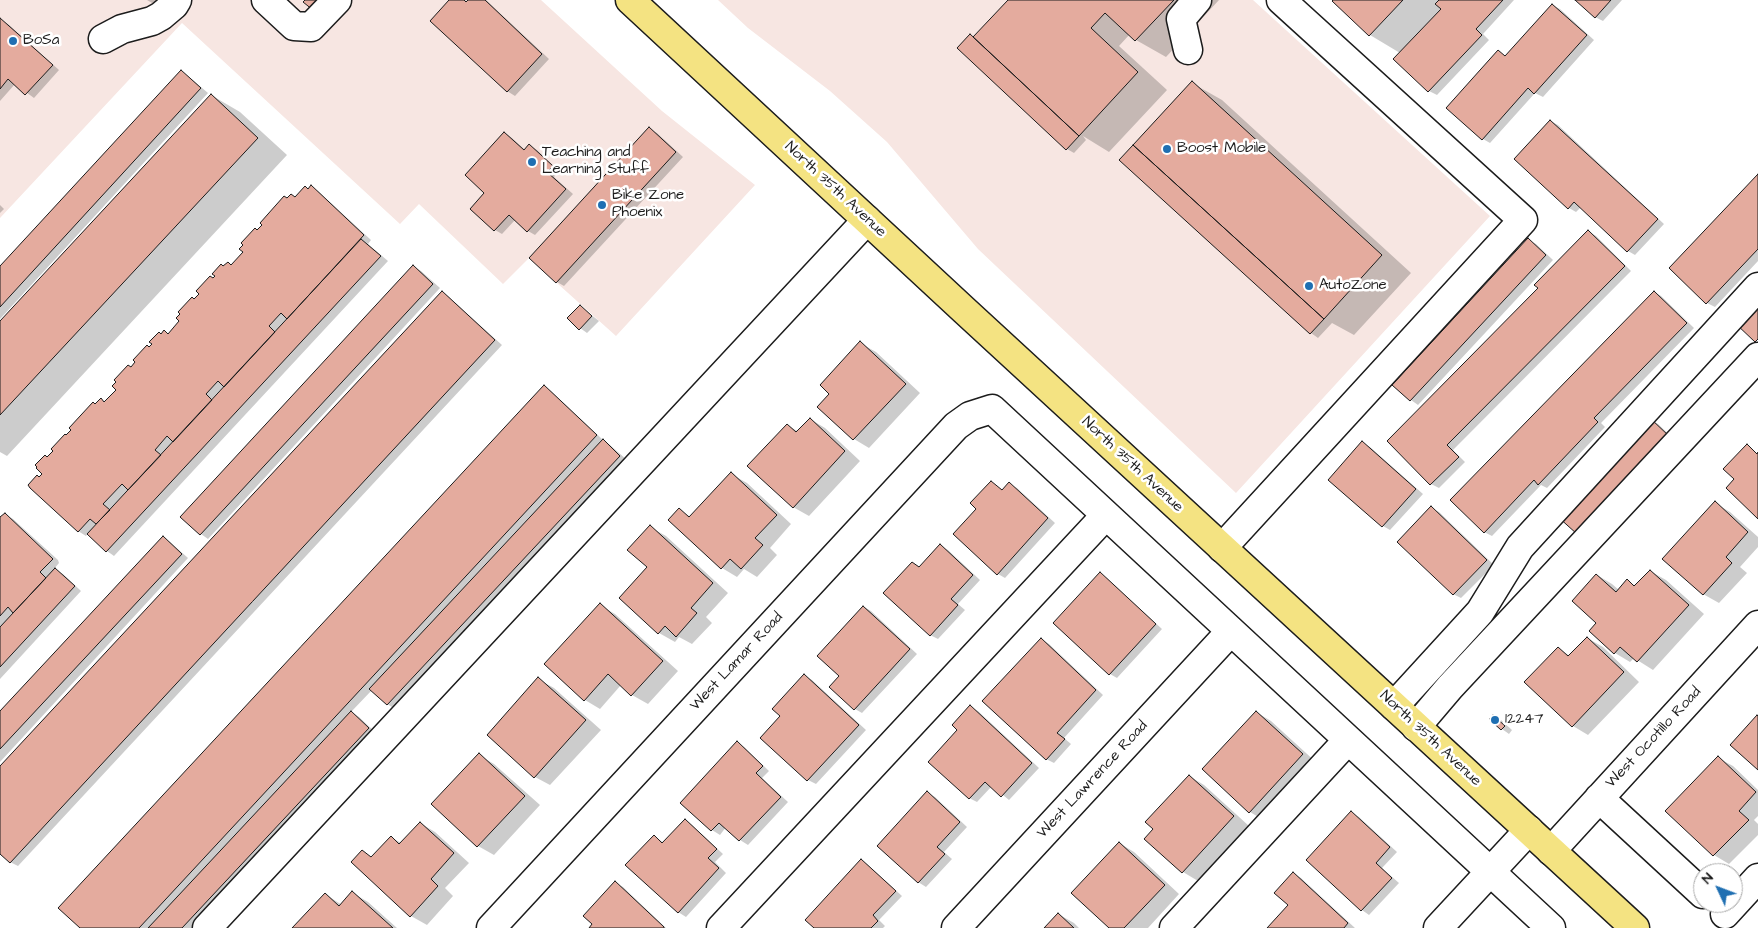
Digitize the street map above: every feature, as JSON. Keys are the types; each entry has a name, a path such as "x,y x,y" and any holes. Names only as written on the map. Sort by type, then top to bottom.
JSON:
{"main road":[{"name":"North 35th Avenue","path":"630,0 1636,928"}],"street":[{"path":"103,38 122,29 161,16 177,0"},
{"path":"266,0 294,26 311,27 337,0"},
{"path":"1188,50 1181,19 1197,0"},
{"path":"1222,548 1523,220 1281,0"},
{"path":"207,928 867,220"},
{"path":"1394,706 1480,612 1520,547 1758,287"},
{"path":"1416,727 1450,687 1758,357"},
{"name":"West Lamar Road","path":"491,928 956,426 970,416 992,409 1106,515"},
{"path":"721,928 1106,515 1551,928"},
{"name":"West Ocotillo Road","path":"1551,851 1758,625"},
{"name":"West Lawrence Road","path":"956,928 1231,631"},
{"path":"1174,928 1348,740"},
{"path":"1599,798 1693,885"},
{"path":"1438,928 1529,830"},
{"path":"1726,915 1758,878"}],"shaded area":[{"path":"0,0 541,0 662,111 755,185 616,336 529,258 503,284 419,204 400,224 182,23 0,218"},
{"path":"718,0 1253,0 1490,216 1236,493 978,249 887,142 830,91 748,28"}],"building":[{"path":"305,0 321,0 313,10 303,2"},
{"path":"449,0 464,0 466,2 468,0 485,0 542,54 507,92 430,21"},
{"path":"1008,0 1174,0 1135,41 1105,13 1091,28 1138,72 1079,136 973,37"},
{"path":"1333,0 1403,0 1369,36"},
{"path":"1439,0 1503,0 1476,29 1482,35 1428,92 1393,59 1441,9 1435,4"},
{"path":"1575,0 1611,0 1595,18"},
{"path":"1552,4 1587,35 1534,94 1528,88 1482,140 1446,108 1498,50 1505,56"},
{"name":"BoSa","path":"0,18 53,65 25,95 8,79 0,89"},
{"path":"970,34 1079,136 1066,150 957,48"},
{"path":"181,70 201,88 0,307 0,266"},
{"path":"1192,81 1382,255 1324,319 1133,145"},
{"path":"211,94 258,138 0,415 0,321"},
{"path":"1550,120 1658,219 1627,252 1574,202 1568,209 1514,159"},
{"name":"Bike Zone Phoenix","path":"649,127 676,152 556,283 529,258"},
{"path":"504,132 524,150 529,144 553,166 547,172 566,189 527,232 509,215 494,231 470,209 484,193 465,175"},
{"path":"1133,145 1324,319 1310,334 1119,160"},
{"path":"1758,174 1758,249 1706,304 1669,268"},
{"path":"311,185 364,235 287,319 281,313 269,326 275,332 224,387 218,381 206,394 212,400 173,442 167,436 155,450 161,455 128,490 122,484 103,504 110,510 96,524 90,519 78,532 28,485 37,475 39,477 42,474 35,465 45,455 47,457 53,451 51,449 71,430 69,428 93,402 95,404 101,398 104,402 116,390 112,386 116,382 114,380 128,365 131,367 135,362 133,360 147,345 149,347 152,344 149,342 159,332 161,334 164,330 168,334 179,321 176,318 180,314 178,312 192,297 194,299 199,294 196,291 210,276 213,278 215,276 212,274 221,264 223,266 228,262 231,265 243,252 239,249 243,245 241,243 255,228 257,230 262,225 260,223 284,196 287,198 291,194 295,197 305,186 308,189"},
{"path":"1588,230 1625,266 1447,445 1459,457 1430,485 1387,441 1538,288 1534,285"},
{"path":"1528,238 1546,255 1410,401 1392,385"},
{"path":"361,239 381,256 106,552 87,534"},
{"path":"413,265 433,284 200,535 180,517"},
{"path":"442,291 495,340 10,863 0,854 0,766"},
{"path":"1654,291 1687,323 1594,418 1598,422 1538,485 1534,480 1484,533 1450,500"},
{"path":"1758,299 1758,339 1755,342 1735,323"},
{"path":"580,305 592,316 579,330 567,318"},
{"path":"860,341 906,384 853,440 817,407 829,394 820,385"},
{"path":"544,385 597,435 139,928 80,928 58,908"},
{"path":"810,418 845,451 793,508 747,466 787,424 796,432"},
{"path":"1650,418 1670,437 1577,534 1557,516"},
{"path":"603,439 620,456 387,705 369,689"},
{"path":"1362,441 1416,489 1382,527 1328,480"},
{"path":"1747,444 1757,454 1758,452 1758,519 1726,488 1734,479 1723,469"},
{"path":"731,472 777,515 755,538 763,545 741,569 730,559 721,569 668,520 679,508 689,517"},
{"path":"991,481 1002,490 1009,482 1048,518 997,575 953,534 976,509 970,503"},
{"path":"1715,501 1748,532 1726,557 1732,563 1703,595 1662,559"},
{"path":"1431,506 1487,560 1453,595 1397,542"},
{"path":"5,513 53,559 40,572 46,578 13,613 8,607 0,616 0,517"},
{"path":"650,525 713,583 691,608 697,613 676,637 665,626 658,634 619,598 647,567 627,550"},
{"path":"163,536 182,554 0,749 0,711"},
{"path":"940,544 973,575 951,599 958,605 930,636 883,593 912,562 919,567"},
{"path":"55,568 75,586 0,667 0,627"},
{"path":"1650,570 1689,605 1637,662 1620,647 1614,654 1589,631 1596,623 1572,601 1596,574 1616,592 1627,579 1634,586"},
{"path":"1100,572 1156,624 1109,675 1053,623"},
{"path":"600,603 663,661 631,696 608,674 584,701 544,664"},
{"path":"863,606 910,649 854,710 829,687 839,676 817,656"},
{"path":"1587,637 1624,672 1572,727 1524,682 1558,647 1568,656"},
{"path":"1041,638 1096,690 1057,733 1065,739 1046,760 982,701"},
{"path":"804,674 859,725 807,781 760,738 780,716 772,709"},
{"path":"538,677 586,720 534,778 487,735"},
{"path":"970,705 1032,763 1001,797 985,782 969,799 928,762 957,730 952,725"},
{"path":"351,711 369,728 182,928 148,928"},
{"path":"1256,711 1303,754 1249,813 1202,769"},
{"path":"1493,715 1505,726 1501,730 1489,719"},
{"path":"1758,716 1758,770 1730,745"},
{"path":"737,741 763,766 756,773 781,797 739,841 719,823 711,831 680,803"},
{"path":"479,753 525,796 477,847 431,804"},
{"path":"1718,756 1756,792 1739,811 1749,820 1713,856 1665,811"},
{"path":"1189,775 1234,816 1182,873 1144,839 1153,829 1145,822"},
{"path":"927,791 960,822 937,847 945,854 918,883 877,846"},
{"path":"1351,811 1390,847 1376,863 1392,878 1361,911 1306,860"},
{"path":"685,819 717,849 708,858 719,868 678,913 625,865 654,835 662,843"},
{"path":"420,822 454,853 431,879 438,886 410,917 351,862 362,850 371,857 391,836 399,844"},
{"path":"1119,842 1165,885 1124,928 1109,928 1071,893"},
{"path":"861,859 896,891 873,915 878,921 871,928 814,928 805,920"},
{"path":"1293,872 1348,923 1344,928 1267,928 1288,905 1274,893"},
{"path":"615,881 664,928 589,928 592,924 583,916"},
{"path":"352,891 393,928 292,928 325,893 339,906"},
{"path":"1058,913 1074,928 1044,928"}],"place":[{"name":"BoSa","path":"13,41"},
{"name":"Boost Mobile","path":"1167,149"},
{"name":"Teaching and Learning Stuff","path":"532,162"},
{"name":"Bike Zone Phoenix","path":"602,205"},
{"name":"AutoZone","path":"1309,286"},
{"name":"12247","path":"1495,720"}]}
